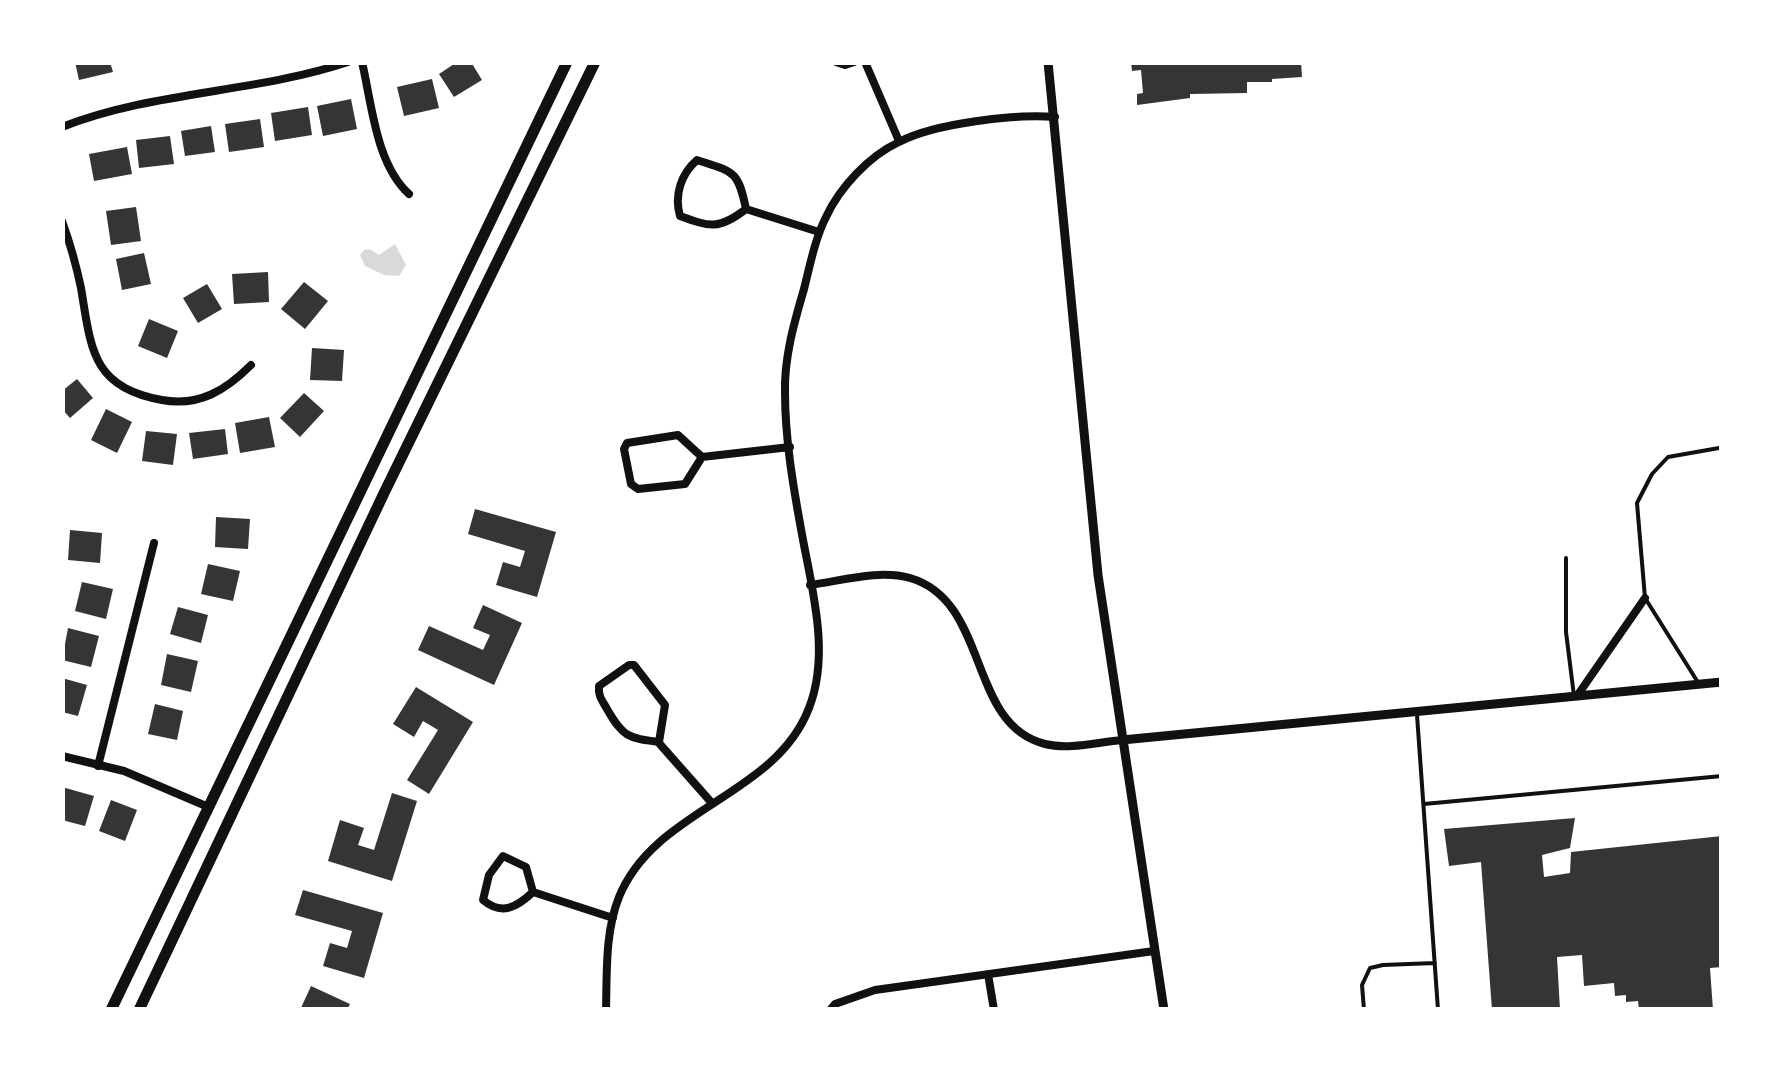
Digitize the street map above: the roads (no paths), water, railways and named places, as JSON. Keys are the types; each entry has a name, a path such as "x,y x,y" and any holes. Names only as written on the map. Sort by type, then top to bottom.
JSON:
{"main road":[{"path":"111,1010 567,62"},
{"path":"139,1010 385,491 596,62"}],"street":[{"path":"62,127 95,114 250,86 348,62"},
{"path":"362,62 384,154 392,173 410,194"},
{"path":"836,62 854,62"},
{"path":"865,62 899,141"},
{"path":"1048,62 1096,556 1164,1010"},
{"path":"606,1010 613,918 618,898 641,862 656,845 711,802 765,769 784,750 809,710 819,665 784,392 786,366 826,216 852,179 899,141 945,128 1024,115 1055,117"},
{"path":"697,160 734,172 740,180 746,209 726,225 702,224 680,216 675,200 686,169 697,160"},
{"path":"746,209 820,232"},
{"path":"62,220 73,252 89,340 95,360 107,377 140,396 167,402 226,390 251,366"},
{"path":"702,457 685,484 638,488 631,484 624,449 627,443 678,435 702,457 790,446"},
{"path":"98,766 154,542"},
{"path":"810,585 892,575 924,584 950,604 959,618 999,708 1030,738 1058,746 1722,682"},
{"path":"1576,696 1645,598"},
{"path":"658,742 665,705 634,664 598,686 598,694 624,734 658,742 711,802"},
{"path":"62,756 137,776 206,806"},
{"path":"503,856 526,868 533,892 518,907 510,909 492,907 483,900 490,875 503,856"},
{"path":"533,892 613,918"},
{"path":"830,1010 836,1004 875,990 1154,951"},
{"path":"988,974 994,1010"}],"lane":[{"path":"1699,684 1645,598 1637,503 1652,474 1668,457 1719,448"},
{"path":"1566,558 1566,632 1576,696"},
{"path":"1417,712 1438,1010"},
{"path":"1424,804 1722,776"},
{"path":"1364,1010 1362,985 1370,968 1384,964 1435,964"}]}
